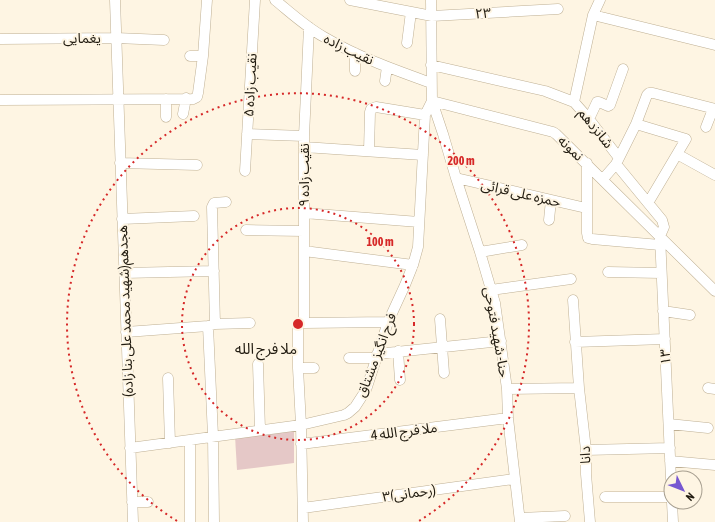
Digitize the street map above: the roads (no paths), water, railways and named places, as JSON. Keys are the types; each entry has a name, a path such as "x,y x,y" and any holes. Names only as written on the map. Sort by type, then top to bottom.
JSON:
{"street":[{"name":"هجدهم(شهید محمد علی بنا زاده)","path":"115,0 133,522"},
{"path":"0,100 193,99 196,96 203,56 207,0"},
{"name":"نقیب زاده ۵","path":"246,171 255,0"},
{"name":"نقیب زاده","path":"275,0 295,17 324,37 387,67 431,83"},
{"name":"۲۳","path":"350,0 386,4 411,12 432,16 558,9"},
{"name":"حنا- شهید فتوحی","path":"431,0 432,102 495,303 508,389 508,418 520,520"},
{"path":"574,102 597,1"},
{"path":"407,43 411,12"},
{"path":"593,14 715,46"},
{"name":"نقیب زاده ۹","path":"301,425 298,368 304,251 304,136 309,27"},
{"name":"یغمایی","path":"0,39 116,38 164,40"},
{"path":"355,53 355,71"},
{"path":"190,56 203,56"},
{"name":"شانزدهم","path":"431,65 544,91 574,102 589,119 648,203 662,220 664,227 660,241"},
{"path":"385,82 387,67"},
{"path":"589,119 597,102 608,106 610,105 623,69"},
{"path":"603,179 618,161 649,93 714,109 706,127"},
{"path":"183,114 186,98"},
{"path":"166,99 166,117"},
{"name":"فرح انگیز مشتاق","path":"130,448 301,425 344,415 355,407 366,390 388,322 413,265 418,243 425,115 432,102"},
{"name":"نمونه","path":"432,102 553,132 603,179 660,241 715,291"},
{"path":"369,151 371,109 376,107 425,115"},
{"path":"636,124 686,139 648,203"},
{"path":"247,134 304,136"},
{"path":"304,147 423,154"},
{"path":"677,154 715,175"},
{"path":"120,163 197,165"},
{"path":"587,163 586,208 588,238 660,241"},
{"name":"حمزه علی قرائی","path":"456,178 586,208"},
{"path":"549,220 551,200"},
{"path":"214,522 212,325 214,271 212,206 214,203 226,202"},
{"path":"304,213 419,222"},
{"path":"122,219 194,216"},
{"path":"246,230 304,231"},
{"name":"۱۳","path":"660,241 670,470"},
{"path":"480,252 522,245"},
{"path":"304,251 413,265"},
{"path":"124,273 214,271"},
{"path":"608,272 662,273"},
{"path":"491,290 571,279"},
{"name":"دانا","path":"573,300 575,342 586,450 586,474 590,522"},
{"path":"663,311 690,315"},
{"path":"440,319 444,374"},
{"path":"301,324 388,322"},
{"path":"126,332 250,323"},
{"path":"575,342 664,338"},
{"path":"349,358 501,341"},
{"path":"398,352 400,380"},
{"path":"258,364 260,430"},
{"path":"298,368 314,368"},
{"path":"168,378 170,443"},
{"path":"508,389 579,388"},
{"name":"4 ملا فرج الله","path":"301,444 508,418"},
{"path":"668,424 708,428"},
{"path":"301,425 303,522"},
{"path":"190,440 190,522"},
{"path":"586,450 670,448"},
{"path":"670,461 715,465"},
{"name":"۳(رحمانی)","path":"303,508 514,479"},
{"path":"605,497 663,497"},
{"path":"132,502 148,502"},
{"path":"672,510 673,522"},
{"path":"520,520 565,516"}],"district":[{"name":"ملا فرج الله","path":"266,349"}]}
